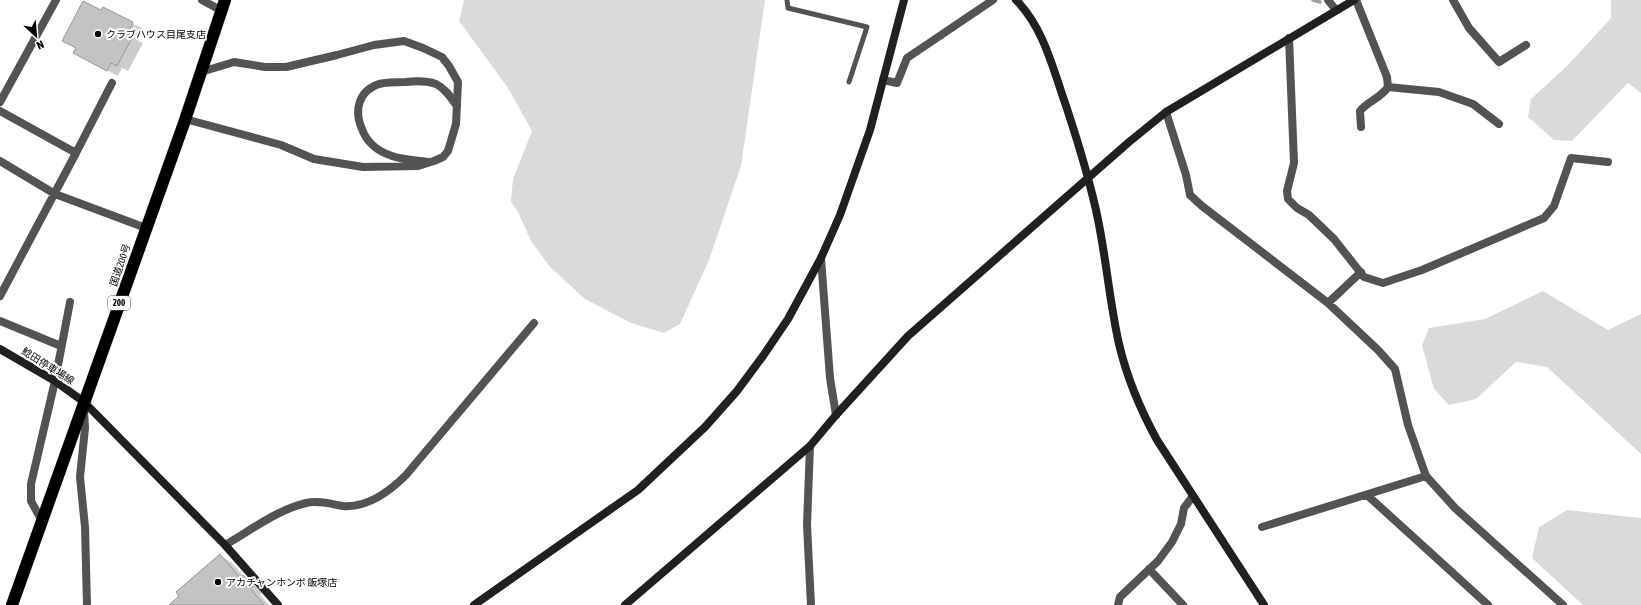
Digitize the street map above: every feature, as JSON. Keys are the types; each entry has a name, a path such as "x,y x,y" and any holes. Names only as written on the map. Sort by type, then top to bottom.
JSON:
{"highway":[{"name":"国道200号","path":"12,605 185,120 224,5"}],"street":[{"path":"0,102 56,0"},
{"path":"202,0 224,5"},
{"path":"474,605 638,490 705,427 737,391 788,319 821,258 840,215 870,130 904,0"},
{"path":"883,80 897,83 906,58 993,0"},
{"path":"1016,0 1034,23 1047,49 1070,118 1096,210 1119,344 1130,383 1142,412 1157,440 1264,605"},
{"path":"1328,0 1336,10"},
{"path":"625,605 757,494 810,446 836,415 908,336 1129,142 1166,112 1355,0 1387,77 1388,87 1384,93 1365,104 1360,111 1361,127"},
{"path":"1453,0 1469,28 1499,62 1526,45"},
{"path":"1289,38 1294,163 1287,191 1288,199 1297,208 1309,215 1334,239 1364,277 1383,283 1422,270 1544,218 1554,206 1571,158 1608,162"},
{"path":"185,120 281,145 314,159 363,167 418,166 443,157 448,151 456,124 458,82 442,57 423,48 404,42 374,44 337,55 286,66 265,67 234,62 201,72"},
{"path":"429,162 392,156 371,146 364,136 358,121 357,109 360,99 378,84 423,82 436,84 446,91 457,106"},
{"path":"0,296 55,194 112,83"},
{"path":"1388,87 1439,92 1473,104 1499,124"},
{"path":"0,111 76,153"},
{"path":"1166,112 1186,175 1190,195 1202,206 1328,303 1378,350 1395,369 1408,425 1426,476 1455,508 1563,605"},
{"path":"0,161 55,194 146,228"},
{"path":"821,258 830,378 836,415"},
{"path":"1328,303 1361,272"},
{"path":"42,521 31,501 30,484 55,381 70,302"},
{"path":"0,321 61,346"},
{"path":"225,545 276,514 307,502 345,506 364,504 393,488 534,323"},
{"name":"鯰田停車場線","path":"0,349 55,381 84,402 225,545 278,605"},
{"path":"84,402 85,428 80,477 85,527 88,605"},
{"path":"810,446 807,525 811,605"},
{"path":"1262,527 1426,476"},
{"path":"1367,495 1488,605"},
{"path":"1120,604 1120,597 1149,569 1172,542 1181,524 1184,508 1193,496"},
{"path":"1149,569 1183,605"}],"lane":[{"path":"787,0 788,8 867,27 849,82"}],"shaded area":[{"path":"464,0 765,0 741,166 709,260 680,324 664,333 631,323 585,299 550,267 531,241 518,212 511,202 513,179 532,131 508,88 459,21"},
{"path":"1611,0 1641,0 1641,93 1628,83 1572,141 1554,140 1528,117 1531,99 1568,65 1611,18"},
{"path":"1543,291 1608,330 1641,314 1641,454 1547,367 1516,362 1476,399 1449,405 1434,389 1422,345 1429,328 1485,319"},
{"path":"1567,510 1641,518 1641,605 1583,605 1532,558 1539,527"}],"building":[{"name":"クラブハウス目尾支店","path":"83,1 101,10 103,7 133,22 128,33 133,36 117,66 111,63 107,71 73,53 76,48 62,41"},
{"name":"アカチャンホンポ 飯塚店","path":"220,554 240,578 243,575 253,587 250,588 264,605 169,605 179,596 176,592"}],"waterway":[{"path":"1313,0 1320,2"}],"place":[{"name":"クラブハウス目尾支店","path":"98,34"},
{"name":"アカチャンホンポ 飯塚店","path":"218,582"}]}
